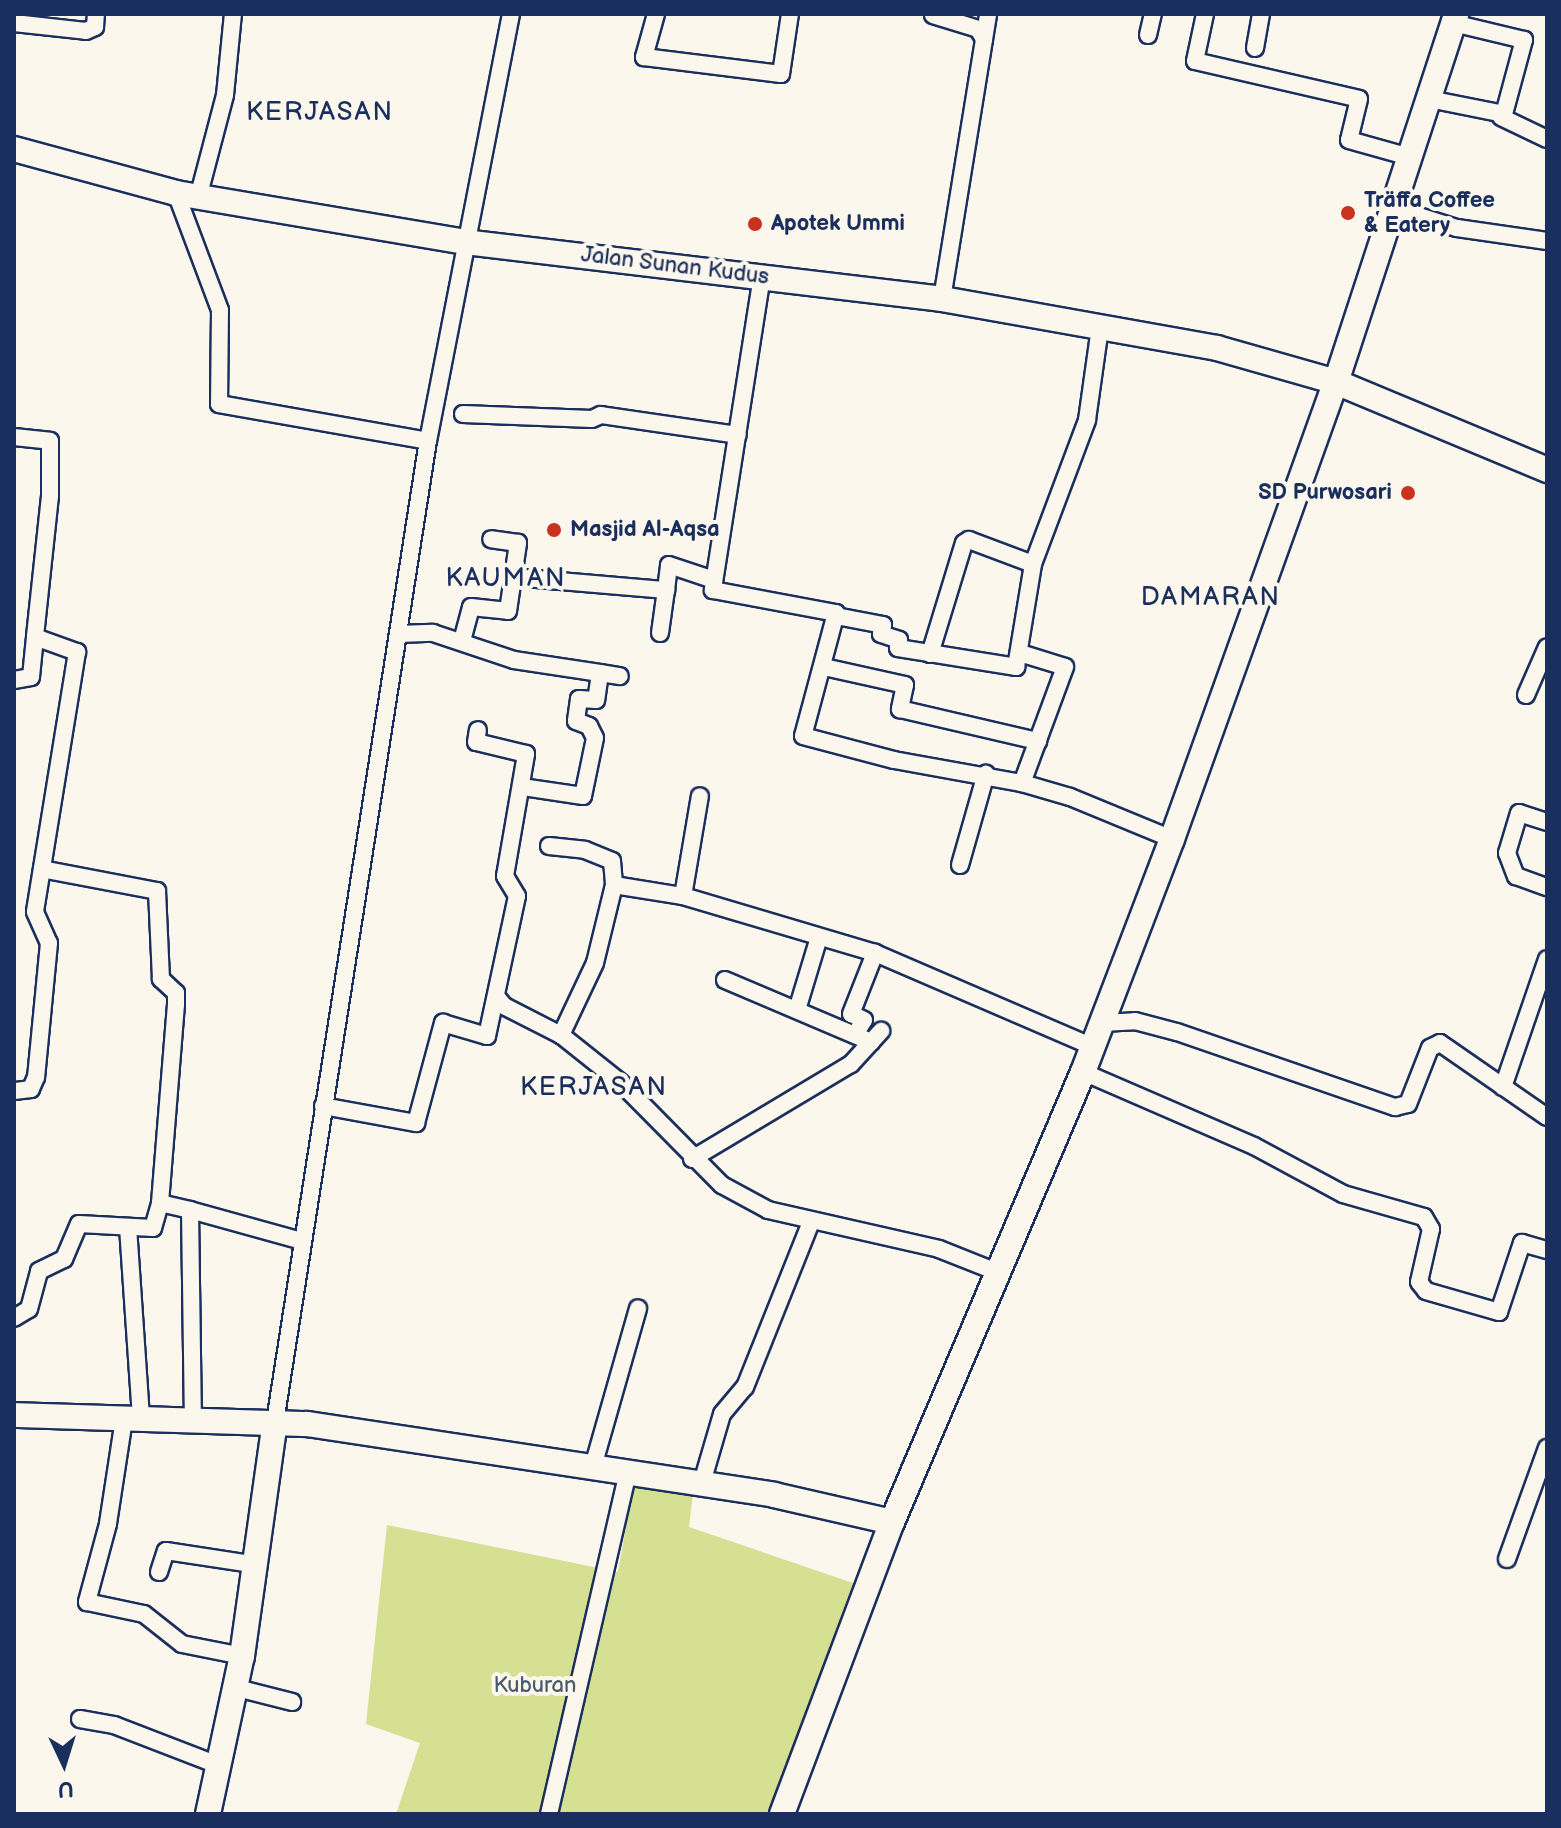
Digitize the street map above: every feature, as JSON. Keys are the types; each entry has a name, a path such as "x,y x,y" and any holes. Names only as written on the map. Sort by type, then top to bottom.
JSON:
{"main road":[{"path":"782,1814 892,1522 1083,1072 1172,839 1336,382 1454,18"},
{"name":"Jalan Sunan Kudus","path":"14,149 187,196 465,242 942,299 1244,354 1336,382 1547,470"},
{"path":"14,1415 275,1422 627,1476 774,1495 892,1522"},
{"path":"208,1814 237,1688 257,1565 275,1422"}],"street":[{"path":"14,23 86,31 95,27 96,14"},
{"path":"233,14 225,95 187,196 217,299 219,404 428,441"},
{"path":"275,1422 428,441 511,14"},
{"path":"656,14 644,57 781,74 790,14"},
{"path":"942,299 988,14"},
{"path":"1148,35 1153,14"},
{"path":"1198,80 1195,61 1205,14"},
{"path":"1255,48 1261,14"},
{"path":"933,15 978,29 984,39"},
{"path":"1454,18 1524,40 1501,117"},
{"path":"1195,61 1359,99 1349,140 1410,157"},
{"path":"1429,99 1501,117 1547,139"},
{"path":"1393,208 1457,228 1547,241"},
{"path":"762,276 714,580 715,593 883,625 881,634 899,640 898,648 1016,667 1033,564 1087,420 1100,327"},
{"path":"463,414 592,419 601,415 738,435"},
{"path":"14,437 50,441 50,496 31,677 14,680"},
{"path":"462,641 471,607 508,611 518,543 491,539"},
{"path":"930,654 964,543 969,540 1033,564"},
{"path":"660,633 669,565 714,580"},
{"path":"513,577 666,590"},
{"path":"836,616 805,738 1022,783 1070,797 1172,839"},
{"path":"398,634 433,633 514,660 620,676"},
{"path":"14,1091 31,1089 36,1077 49,943 35,912 77,652 35,637"},
{"path":"1526,695 1547,647"},
{"path":"1020,653 1065,667 1022,783"},
{"path":"824,667 905,685 900,709 1038,741"},
{"path":"522,787 583,796 595,738 589,726 576,721 579,699 596,700 600,673"},
{"path":"323,1106 417,1122 443,1023 487,1036 517,896 505,876 526,754 476,742 478,730"},
{"path":"960,865 986,774"},
{"path":"683,896 700,796"},
{"path":"1547,822 1519,813 1507,853 1516,876 1547,887"},
{"path":"549,846 585,850 612,861 614,885 595,963 561,1035"},
{"path":"14,1318 29,1309 39,1271 64,1259 79,1224 153,1228 160,1203 176,998 161,979 157,891 42,869"},
{"path":"614,885 683,896 875,953 1093,1047"},
{"path":"797,1010 819,937"},
{"path":"855,1035 864,1020 851,1014 875,953"},
{"path":"1503,1087 1539,1010 1547,959"},
{"path":"692,1159 851,1064 876,1036 855,1035 725,980"},
{"path":"496,996 504,1006 561,1035 648,1109 692,1159 722,1185 768,1210 939,1249 997,1272"},
{"path":"1102,1023 1135,1021 1177,1032 1395,1107 1408,1104 1436,1043 1547,1117"},
{"path":"1083,1072 1241,1140 1343,1194 1424,1217 1431,1229 1419,1282 1426,1291 1499,1312 1522,1243 1547,1250"},
{"path":"160,1203 302,1241"},
{"path":"190,1210 193,1422"},
{"path":"701,1486 722,1414 745,1387 811,1222"},
{"path":"128,1227 133,1419 87,1602 144,1614 182,1644 242,1656"},
{"path":"592,1470 638,1308"},
{"path":"1507,1559 1547,1448"},
{"path":"549,1814 627,1476"},
{"path":"159,1572 166,1551 257,1565"},
{"path":"237,1688 292,1702"},
{"path":"80,1719 114,1725 220,1766"}],"green space":[{"name":"Kuburan","path":"635,1477 694,1485 689,1527 853,1583 768,1814 396,1814 420,1743 366,1724 387,1525 618,1572"}],"place":[{"name":"Träffa Coffee & Eatery","path":"1348,213"},
{"name":"Apotek Ummi","path":"755,224"},
{"name":"SD Purwosari","path":"1408,493"},
{"name":"Masjid Al-Aqsa","path":"554,530"}],"district":[{"name":"KERJASAN","path":"320,113"},
{"name":"KAUMAN","path":"506,579"},
{"name":"DAMARAN","path":"1211,598"},
{"name":"KERJASAN","path":"594,1088"}]}
